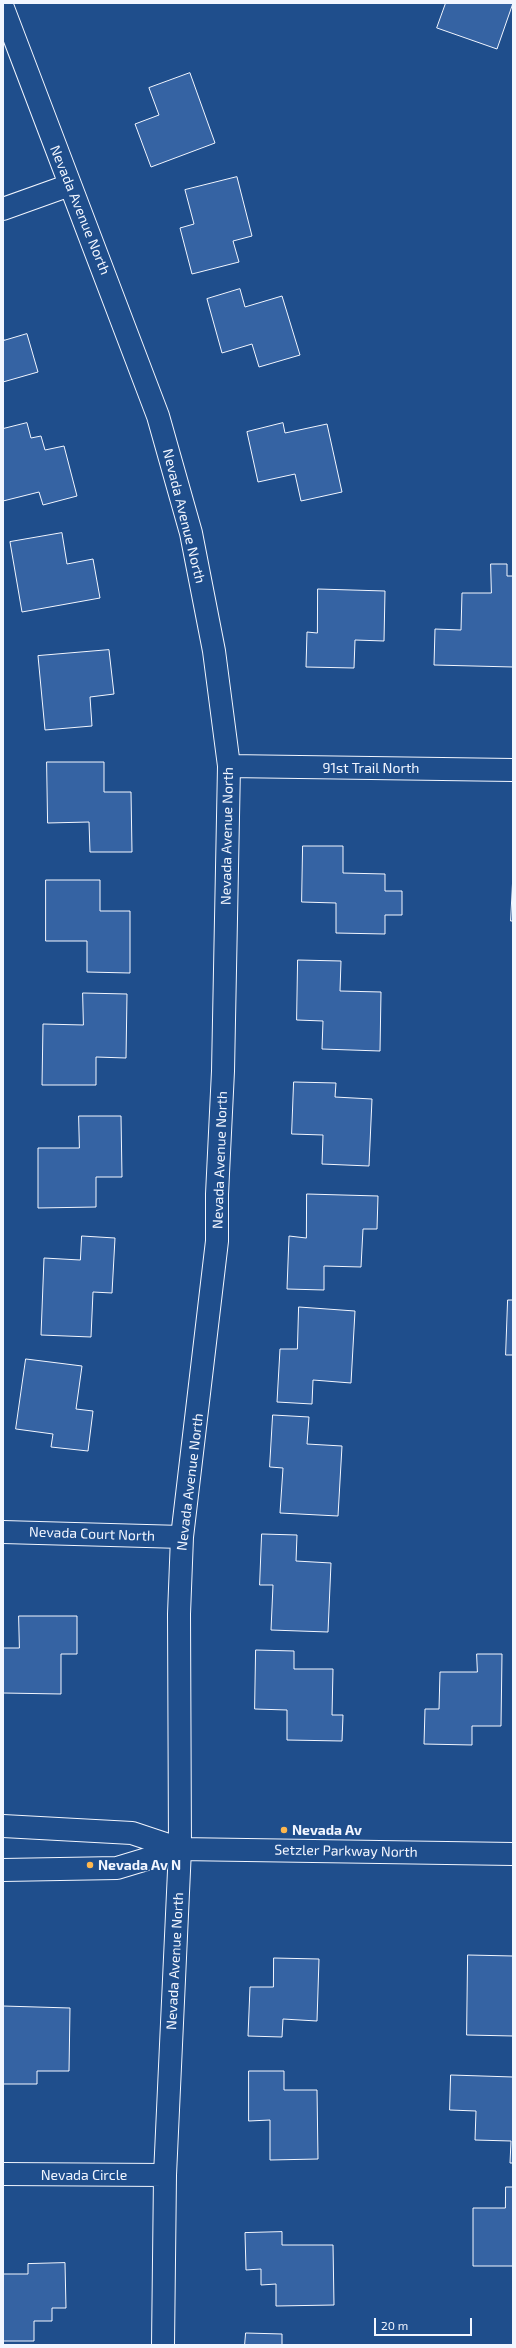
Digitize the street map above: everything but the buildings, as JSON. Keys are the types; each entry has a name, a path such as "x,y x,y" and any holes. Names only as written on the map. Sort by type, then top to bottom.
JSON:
{"street":[{"name":"Nevada Avenue North","path":"3,8 117,304 158,416 191,532 214,651 229,766 223,1071 217,1194 217,1241 182,1537 179,1614 180,1849 164,2175 163,2345"},
{"path":"3,209 70,185"},
{"name":"91st Trail North","path":"229,766 513,770"},
{"name":"Nevada Court North","path":"3,1532 182,1537"},
{"name":"Setzler Parkway North","path":"3,1826 132,1834 180,1849 513,1854"},
{"name":"Setzler Parkway North","path":"3,1870 117,1868 180,1849"},
{"name":"Nevada Circle","path":"3,2174 164,2175"}],"place":[{"name":"Nevada Av","path":"284,1830"},
{"name":"Nevada Av N","path":"90,1865"}]}
